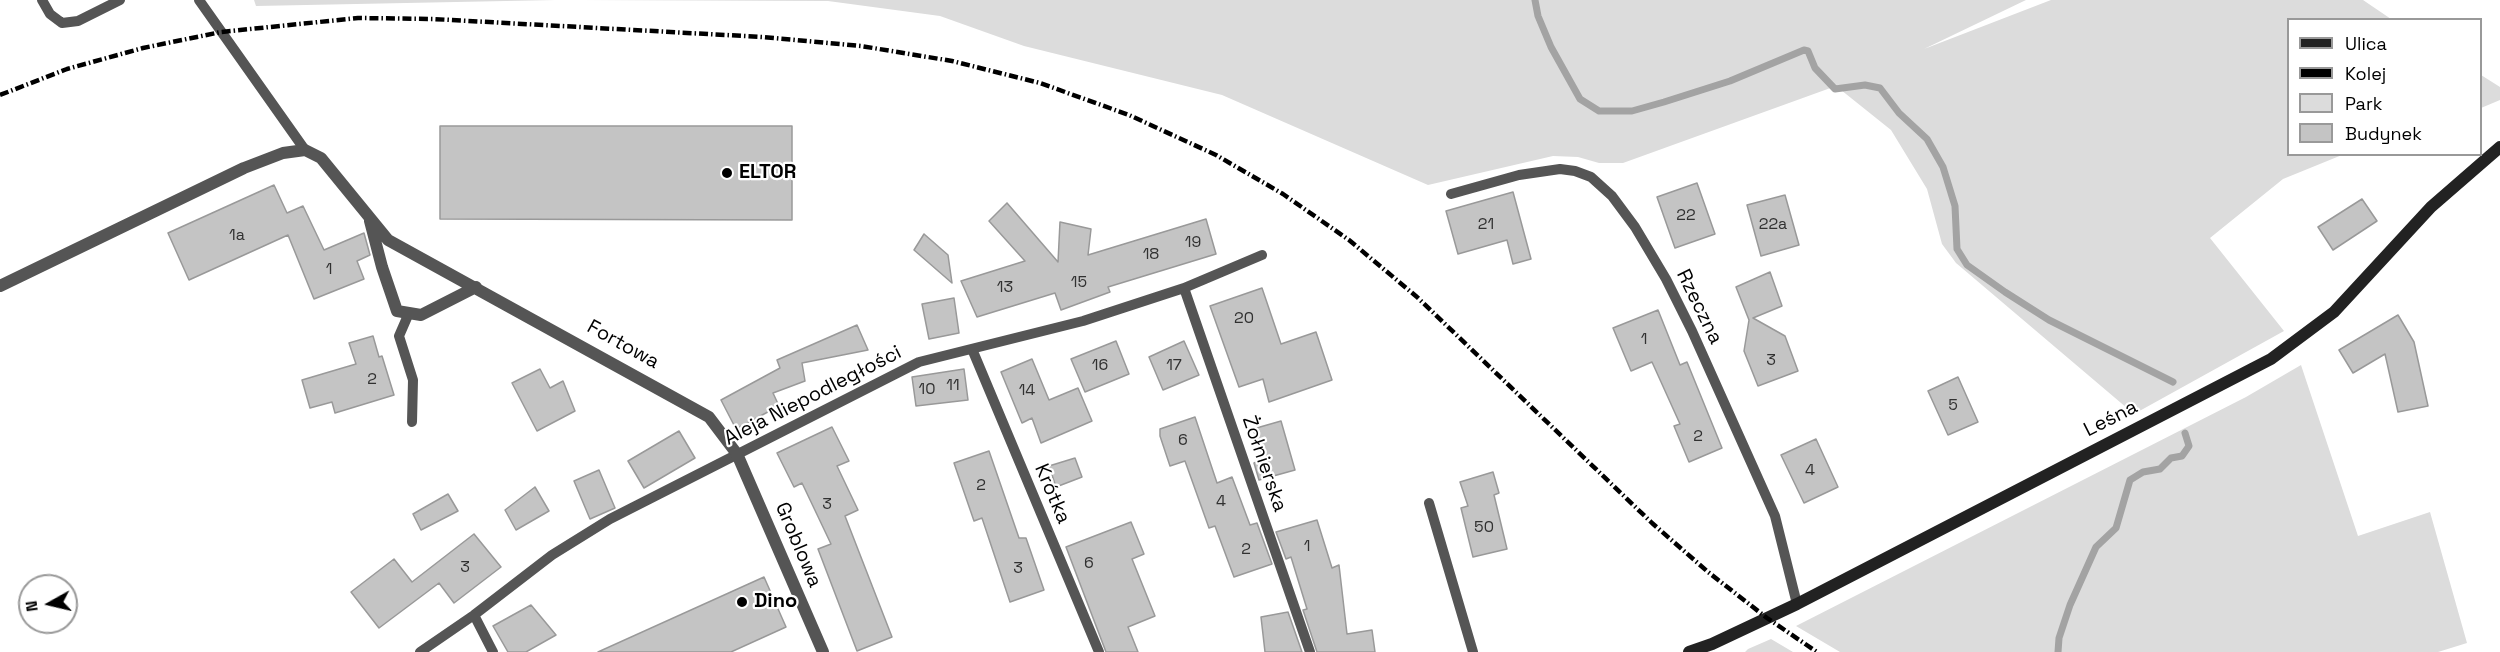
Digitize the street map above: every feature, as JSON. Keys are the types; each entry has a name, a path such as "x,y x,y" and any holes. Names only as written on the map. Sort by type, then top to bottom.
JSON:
{"main road":[{"name":"Leśna","path":"1689,652 1715,648 2271,359 2334,312 2431,207 2500,147"}],"street":[{"name":"Fortowa","path":"305,150 321,158 388,240 709,417 737,454"},
{"path":"0,286 162,205 244,168 282,153 305,150"},
{"name":"Fortowa","path":"369,217 382,267 397,310 409,313"},
{"path":"409,313 422,315 476,287"},
{"name":"Groblowa","path":"737,454 823,652"}],"lane":[{"path":"42,0 50,14 62,22 78,21 120,0"},
{"path":"199,0 305,150"},
{"name":"Rzeczna","path":"1451,194 1520,175 1554,169 1575,171 1591,177 1612,196 1635,227 1666,279 1697,342 1775,516 1797,604"},
{"name":"Aleja Niepodległości","path":"420,652 474,615 552,555 610,519 919,362 1083,321 1184,288 1262,255"},
{"name":"Żołnierska","path":"1184,288 1310,652"},
{"path":"409,313 399,336 413,380 412,422"},
{"name":"Krótka","path":"972,349 1099,652"},
{"path":"1429,503 1473,652"},
{"path":"474,615 493,652"}],"green space":[{"path":"254,0 556,0 256,6"},
{"path":"581,0 2026,0 1924,49 2051,0 2363,0 2390,18 2287,18 2287,156 2340,156 2283,179 2210,238 2284,331 2134,414 1956,263 1942,244 1927,189 1891,130 1836,86 1623,163 1599,163 1578,157 1553,156 1428,185 1222,95 1024,46 940,16 828,1"},
{"path":"2482,76 2500,87 2500,100 2482,108"},
{"path":"2301,365 2358,536 2430,512 2467,643 2438,652 1840,652 1796,626 2246,397"},
{"path":"1771,639 1793,652 1745,652 1748,649"}],"building":[{"path":"440,126 792,126 792,220 440,219"},
{"path":"1697,183 1715,234 1675,248 1657,197"},
{"path":"274,185 287,213 303,206 324,250 364,233 370,255 357,261 364,279 314,299 288,235 189,280 168,233"},
{"path":"1513,192 1531,259 1513,264 1507,240 1458,254 1446,211"},
{"path":"1785,195 1799,245 1761,256 1747,205"},
{"path":"2362,199 2377,221 2333,250 2318,227"},
{"path":"1007,203 1058,262 1060,222 1091,229 1088,255 1206,219 1216,254 1108,287 1110,292 1061,310 1055,293 977,317 961,281 1025,261 989,221"},
{"path":"924,234 948,255 952,283 914,250"},
{"path":"1770,272 1782,306 1753,318 1785,336 1798,371 1758,386 1744,351 1749,320 1736,287"},
{"path":"1262,288 1281,344 1316,332 1332,380 1269,402 1263,379 1239,387 1210,306"},
{"path":"954,298 959,333 929,339 922,304"},
{"path":"1658,310 1680,365 1687,362 1722,448 1689,462 1674,426 1680,424 1652,362 1631,371 1613,328"},
{"path":"2398,315 2414,342 2428,406 2398,412 2385,354 2353,373 2339,350"},
{"path":"857,325 868,350 802,363 805,381 773,393 779,406 736,429 721,400 780,368 777,360"},
{"path":"373,336 394,395 335,413 332,402 310,408 302,380 356,364 349,343"},
{"path":"1116,341 1129,374 1085,392 1071,359"},
{"path":"1184,341 1199,375 1163,390 1149,357"},
{"path":"1032,359 1049,400 1078,388 1092,421 1041,443 1032,418 1022,423 1001,372"},
{"path":"540,369 550,388 563,381 575,411 537,431 512,383"},
{"path":"964,369 968,400 916,406 912,377"},
{"path":"1958,377 1978,422 1948,435 1928,391"},
{"path":"1195,417 1217,483 1232,477 1250,525 1257,523 1272,564 1234,577 1215,526 1209,528 1185,461 1170,466 1160,436 1160,429"},
{"path":"1281,421 1295,470 1259,480 1254,463 1264,459 1253,429"},
{"path":"832,427 849,461 837,466 858,510 845,516 892,637 857,651 818,549 831,544 802,483 794,487 777,453"},
{"path":"679,431 695,458 644,488 628,461"},
{"path":"1816,439 1838,487 1804,503 1781,455"},
{"path":"989,451 1019,538 1026,538 1044,590 1010,602 982,518 974,521 954,463"},
{"path":"1075,458 1082,477 1056,487 1049,466"},
{"path":"599,470 615,508 590,519 574,481"},
{"path":"1493,472 1499,493 1494,495 1507,549 1473,557 1461,508 1468,506 1460,482"},
{"path":"535,487 549,511 516,530 505,510"},
{"path":"448,494 458,511 421,530 413,514"},
{"path":"1317,520 1332,568 1339,565 1347,634 1372,630 1375,652 1317,652 1303,610 1307,609 1291,557 1286,559 1276,532"},
{"path":"1131,522 1144,554 1132,559 1155,616 1128,627 1138,652 1106,652 1066,547"},
{"path":"474,534 501,567 454,603 439,583 379,628 351,592 394,559 412,582"},
{"name":"Dino","path":"764,577 786,627 731,652 598,652"},
{"path":"531,605 556,635 526,652 508,652 493,626"},
{"path":"1288,612 1302,652 1265,652 1261,617"}],"waterway":[{"path":"1535,0 1538,16 1551,47 1580,99 1599,111 1632,111 1664,102 1730,81 1804,50 1808,51 1815,68 1835,89 1865,85 1880,88 1899,113 1927,139 1943,167 1955,206 1957,249 1967,265 2049,320 2173,382"},
{"path":"2058,652 2059,638 2070,605 2096,547 2116,528 2130,480 2143,472 2160,469 2171,458 2182,456 2189,446 2185,433"}],"railway":[{"path":"0,95 67,69 143,48 221,32 358,18 433,19 762,37 861,46 952,61 1040,83 1129,115 1216,155 1283,194 1349,240 1417,297 1652,523 1708,572 1767,618 1817,652"}],"place":[{"name":"ELTOR","path":"727,173"},
{"name":"Dino","path":"742,602"}]}
